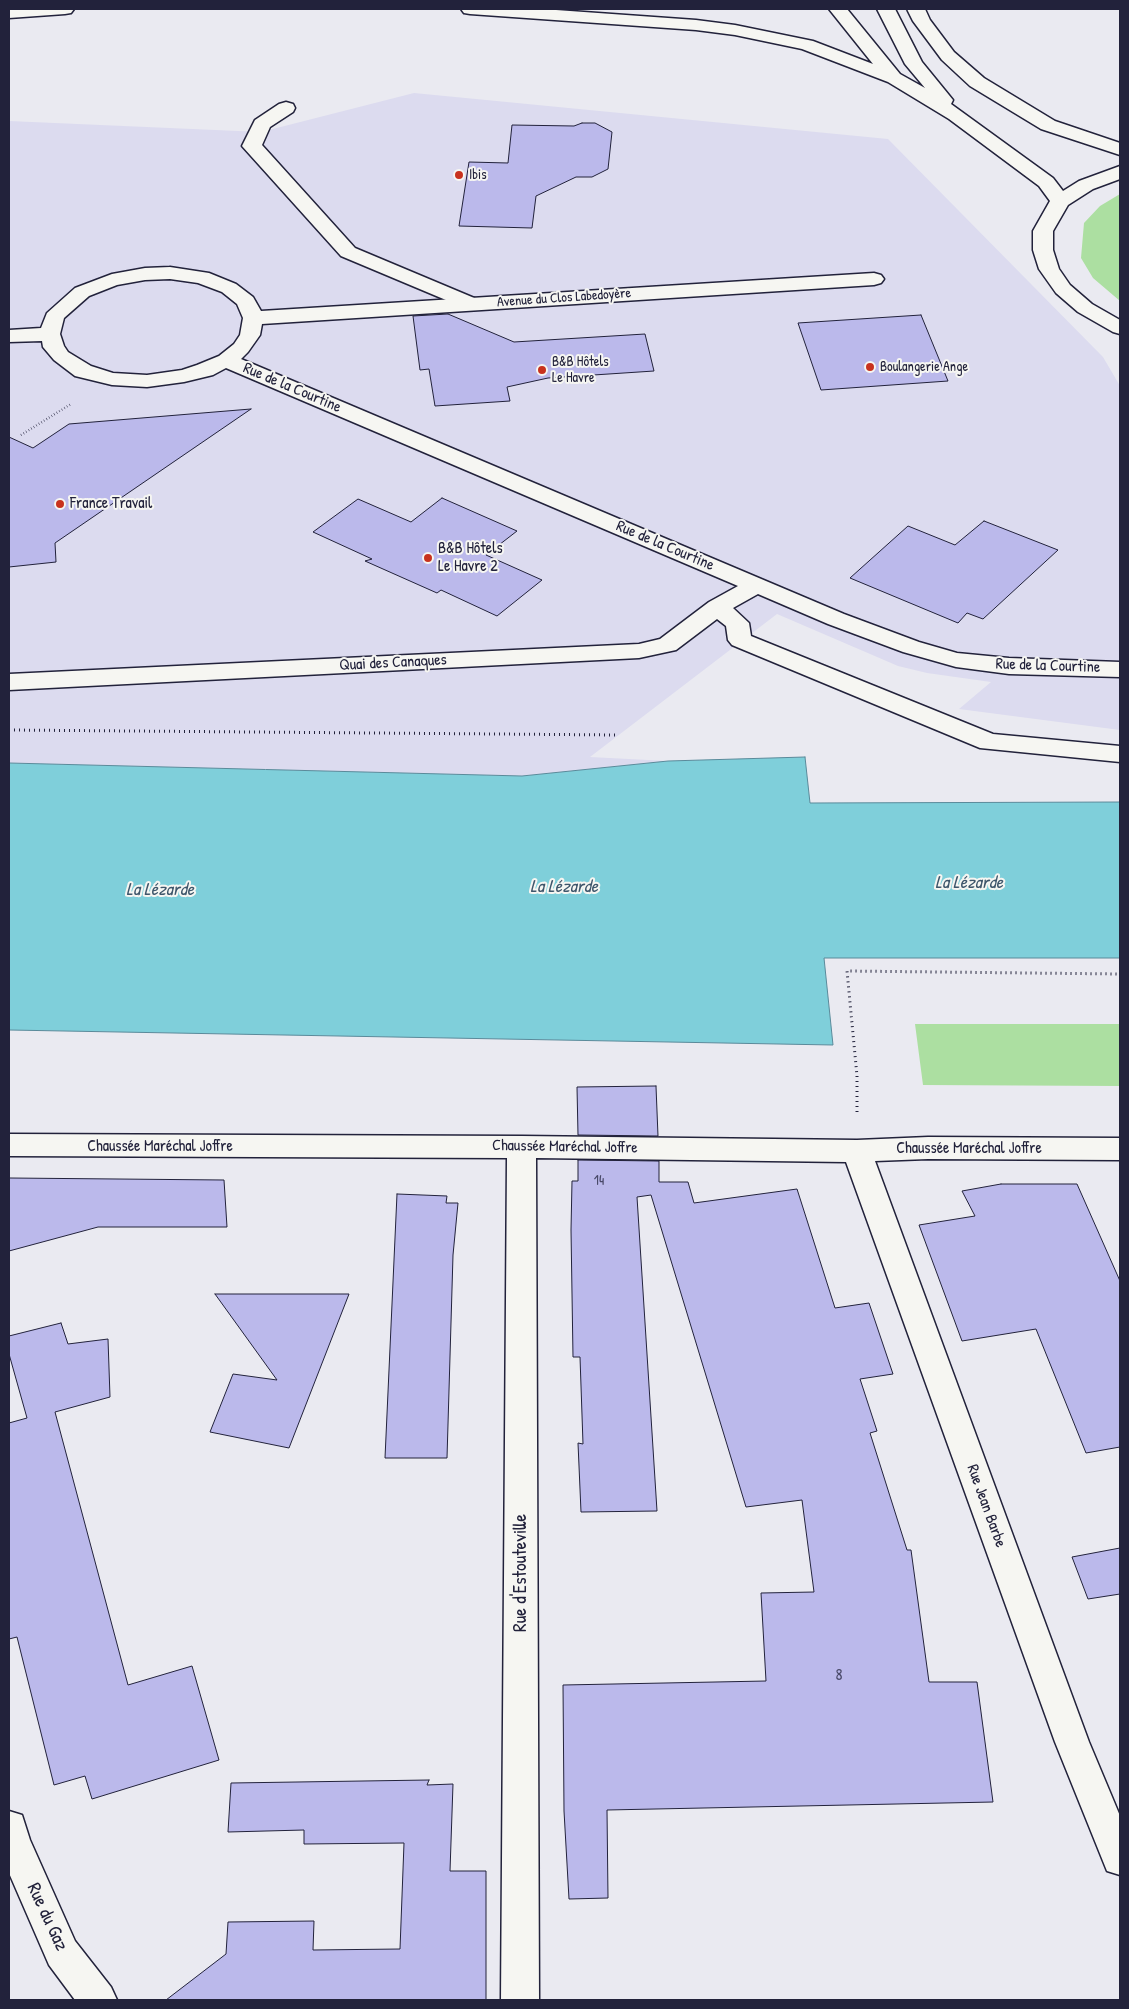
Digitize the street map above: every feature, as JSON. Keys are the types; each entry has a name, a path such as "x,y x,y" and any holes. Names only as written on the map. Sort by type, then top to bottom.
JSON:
{"street":[{"path":"9,13 65,9"},
{"path":"470,9 696,25 743,31 807,45 894,78 956,115 1046,182 1060,202"},
{"path":"838,9 894,78"},
{"path":"886,9 914,64 956,115"},
{"path":"916,9 922,21 948,56 977,82 1048,125 1120,149"},
{"path":"286,108 262,124 252,146 348,252 472,304"},
{"path":"1120,172 1086,185 1060,202 1043,231 1043,250 1049,270 1063,290 1085,308 1120,328"},
{"path":"170,273 202,277 229,288 246,301 253,318 250,335 241,348 226,360 205,370 184,376 147,381 112,379 83,370 61,356 54,347 50,334 54,317 82,292 112,280 145,274 170,273"},
{"name":"Avenue du Clos Labedoyère","path":"253,318 874,279"},
{"path":"9,336 50,334"},
{"name":"Rue de la Courtine","path":"226,360 836,619 911,647 956,660 1009,666 1120,669"},
{"name":"Quai des Canaques","path":"9,682 639,651 668,645 717,607 757,585"},
{"path":"717,607 738,623 740,640 989,742 1120,754"},
{"name":"Chaussée Maréchal Joffre","path":"9,1146 522,1147 856,1151 928,1148 1120,1149"},
{"name":"Rue d'Estouteville","path":"520,2000 522,1147"},
{"name":"Rue Jean Barbe","path":"856,1151 1069,1733 1120,1860"},
{"name":"Rue du Gaz","path":"9,1826 12,1840 62,1953 98,2000"}],"path":[{"path":"21,435 112,379"},
{"path":"9,730 617,735"},
{"path":"856,1151 857,1076 848,971 1120,974"}],"shaded area":[{"path":"414,93 888,139 1103,357 1120,386 1120,730 959,709 991,682 927,673 898,666 777,614 590,757 668,761 522,776 9,763 9,121 261,132"}],"green space":[{"path":"1120,194 1120,301 1093,278 1081,258 1084,223 1100,206"},
{"path":"915,1024 1120,1024 1120,1086 923,1085"}],"water":[{"name":"La Lézarde","path":"805,757 810,803 1120,802 1120,958 824,958 833,1045 9,1030 9,763 522,776 668,761"}],"building":[{"name":"Ibis","path":"582,123 595,123 612,132 608,169 592,177 576,177 536,196 532,228 459,226 469,162 508,163 512,125 574,126"},
{"name":"B&B Hôtels Le Havre","path":"448,314 514,342 645,334 654,371 548,378 507,387 510,401 435,406 429,369 420,370 413,316"},
{"name":"Boulangerie Ange","path":"921,315 948,381 821,390 798,323"},
{"name":"France Travail","path":"251,409 55,543 56,562 9,567 9,437 33,448 69,424"},
{"name":"B&B Hôtels Le Havre 2","path":"442,498 517,531 486,555 542,580 497,616 441,590 437,593 365,561 372,559 313,532 358,499 411,522"},
{"path":"984,521 1058,550 983,619 967,613 958,623 850,578 908,526 955,545"},
{"path":"656,1086 658,1136 578,1135 577,1087"},
{"path":"578,1160 659,1161 659,1182 688,1182 694,1203 797,1189 835,1308 869,1303 893,1374 860,1379 877,1431 870,1433 907,1550 911,1550 929,1682 977,1682 993,1802 607,1810 608,1898 569,1899 564,1811 563,1685 766,1681 761,1593 814,1592 802,1500 746,1507 651,1195 637,1197 657,1511 581,1512 578,1443 583,1444 580,1357 573,1357 571,1230 572,1181 578,1181"},
{"path":"9,1178 224,1180 227,1227 98,1227 9,1251"},
{"path":"1001,1184 1077,1184 1120,1281 1120,1447 1086,1453 1036,1329 962,1341 919,1225 975,1216 962,1191"},
{"path":"397,1194 447,1196 446,1203 458,1203 453,1255 447,1458 385,1458"},
{"path":"215,1294 349,1294 289,1448 210,1432 233,1374 277,1380"},
{"path":"61,1323 68,1344 108,1339 110,1397 55,1412 128,1685 192,1666 219,1760 92,1799 85,1776 54,1785 17,1637 9,1639 9,1423 27,1418 9,1354 9,1336"},
{"path":"1120,1548 1120,1594 1088,1599 1072,1557"},
{"path":"429,1780 427,1785 453,1784 450,1871 486,1871 486,2000 166,2000 226,1954 228,1922 314,1921 313,1950 400,1949 404,1843 304,1844 304,1830 228,1832 231,1783"}],"place":[{"name":"Ibis","path":"459,175"},
{"name":"Boulangerie Ange","path":"870,367"},
{"name":"B&B Hôtels Le Havre","path":"542,370"},
{"name":"France Travail","path":"60,504"},
{"name":"B&B Hôtels Le Havre 2","path":"428,558"}]}
